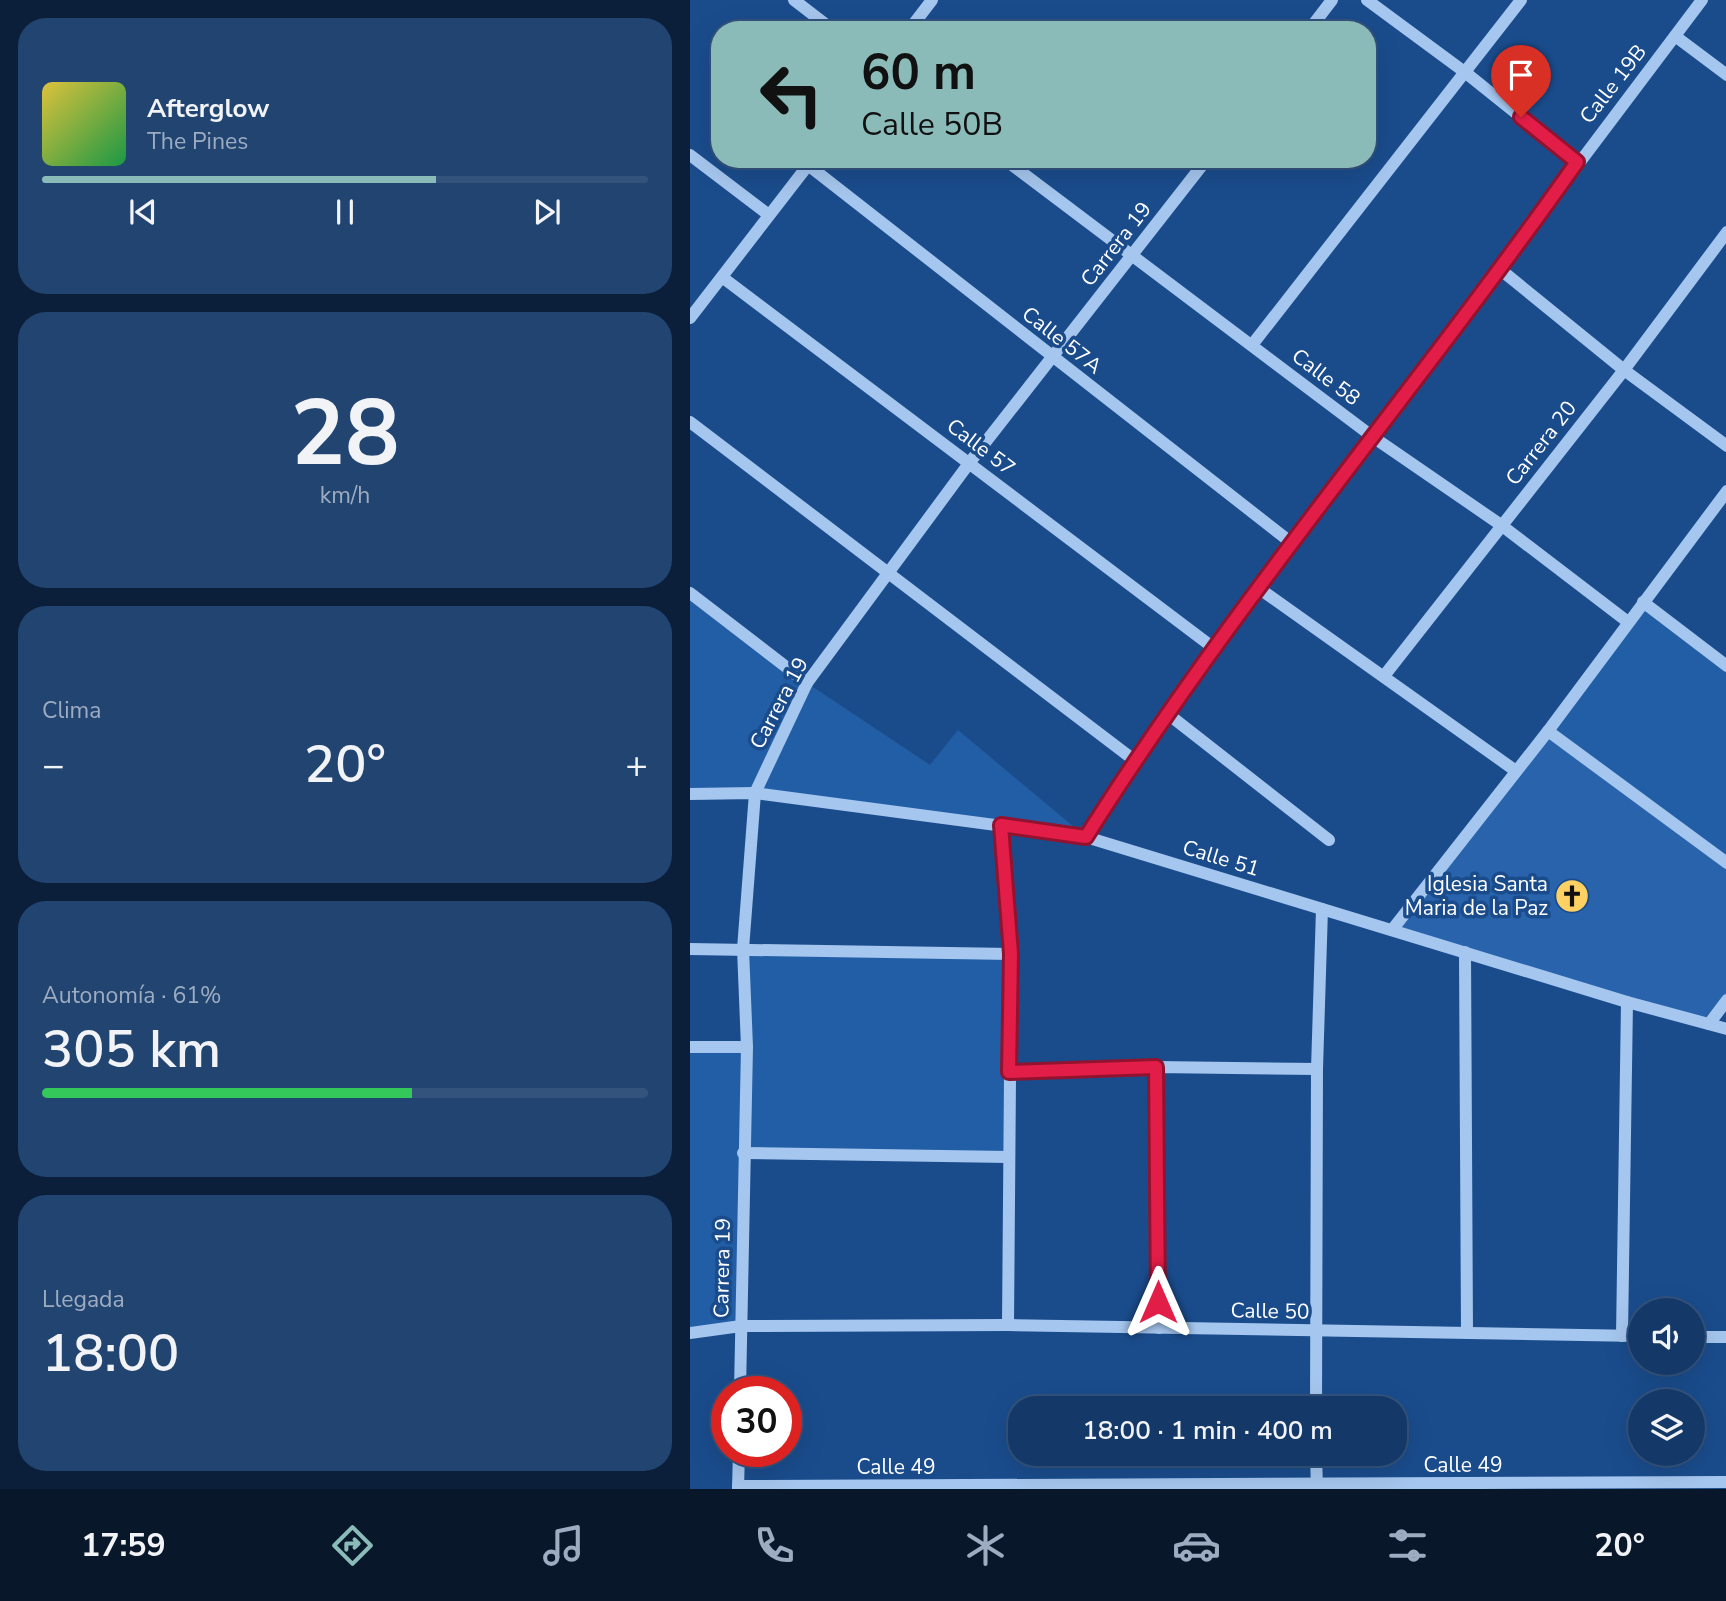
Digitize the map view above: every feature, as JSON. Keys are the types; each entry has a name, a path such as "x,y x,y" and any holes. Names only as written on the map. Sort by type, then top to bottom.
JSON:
{"street":[{"path":"794,0 821,21"},
{"path":"916,21 932,0"},
{"path":"1316,21 1332,0"},
{"path":"1367,0 1466,73 1577,162"},
{"path":"1252,345 1521,0"},
{"name":"Calle 19B","path":"1086,837 1134,760 1215,649 1501,270 1577,162 1702,0"},
{"path":"1675,36 1727,75"},
{"path":"690,155 769,215"},
{"path":"690,318 805,168"},
{"name":"Calle 57A","path":"817,168 1053,358 1293,544"},
{"name":"Calle 58","path":"1016,168 1373,437 1501,525 1628,622"},
{"name":"Carrera 19","path":"740,1376 747,1046 743,949 755,793 807,683 970,461 1200,168"},
{"name":"Carrera 20","path":"1384,676 1624,370 1727,232"},
{"path":"1501,270 1624,370 1727,446"},
{"name":"Calle 57","path":"722,277 970,461 1215,649"},
{"path":"690,422 1134,760"},
{"path":"1392,930 1548,731 1727,492"},
{"path":"1260,589 1516,771"},
{"path":"690,593 807,683"},
{"path":"1643,602 1727,666"},
{"path":"1168,714 1329,840"},
{"path":"1548,731 1727,863"},
{"name":"Calle 51","path":"690,794 755,793 1086,837 1627,1002 1727,1029"},
{"path":"1001,825 1011,954 1008,1325"},
{"path":"1315,1396 1316,1069 1322,909"},
{"path":"690,949 1011,954"},
{"path":"1465,952 1467,1333"},
{"path":"1709,1024 1727,1000"},
{"path":"1622,1336 1627,1002"},
{"path":"690,1047 747,1046"},
{"path":"1009,1072 1156,1067 1316,1069"},
{"path":"1156,1067 1159,1328"},
{"path":"743,1153 1009,1157"},
{"name":"Calle 50","path":"690,1333 741,1326 1008,1325 1628,1336"},
{"path":"1705,1337 1727,1337"},
{"path":"1316,1466 1317,1487"},
{"path":"738,1467 738,1488"},
{"name":"Calle 49","path":"738,1488 1317,1487 1727,1482"}],"shaded area":[{"path":"690,593 807,683 930,765 958,730 1086,837 755,793 690,794"},
{"path":"1643,602 1726,666 1726,863 1548,731"},
{"path":"743,949 1011,954 1009,1157 743,1153 741,1326 690,1333 690,1047 747,1046"}],"building":[{"name":"Iglesia Santa Maria de la Paz","path":"1548,731 1727,863 1727,1000 1709,1024 1392,930"}],"place":[{"name":"Iglesia Santa Maria de la Paz","path":"1572,896"}],"route":[{"path":"1158,1302 1156,1067 1009,1072 1011,954 1001,825 1086,837 1134,760 1276,566 1501,270 1577,162 1521,117"}]}
